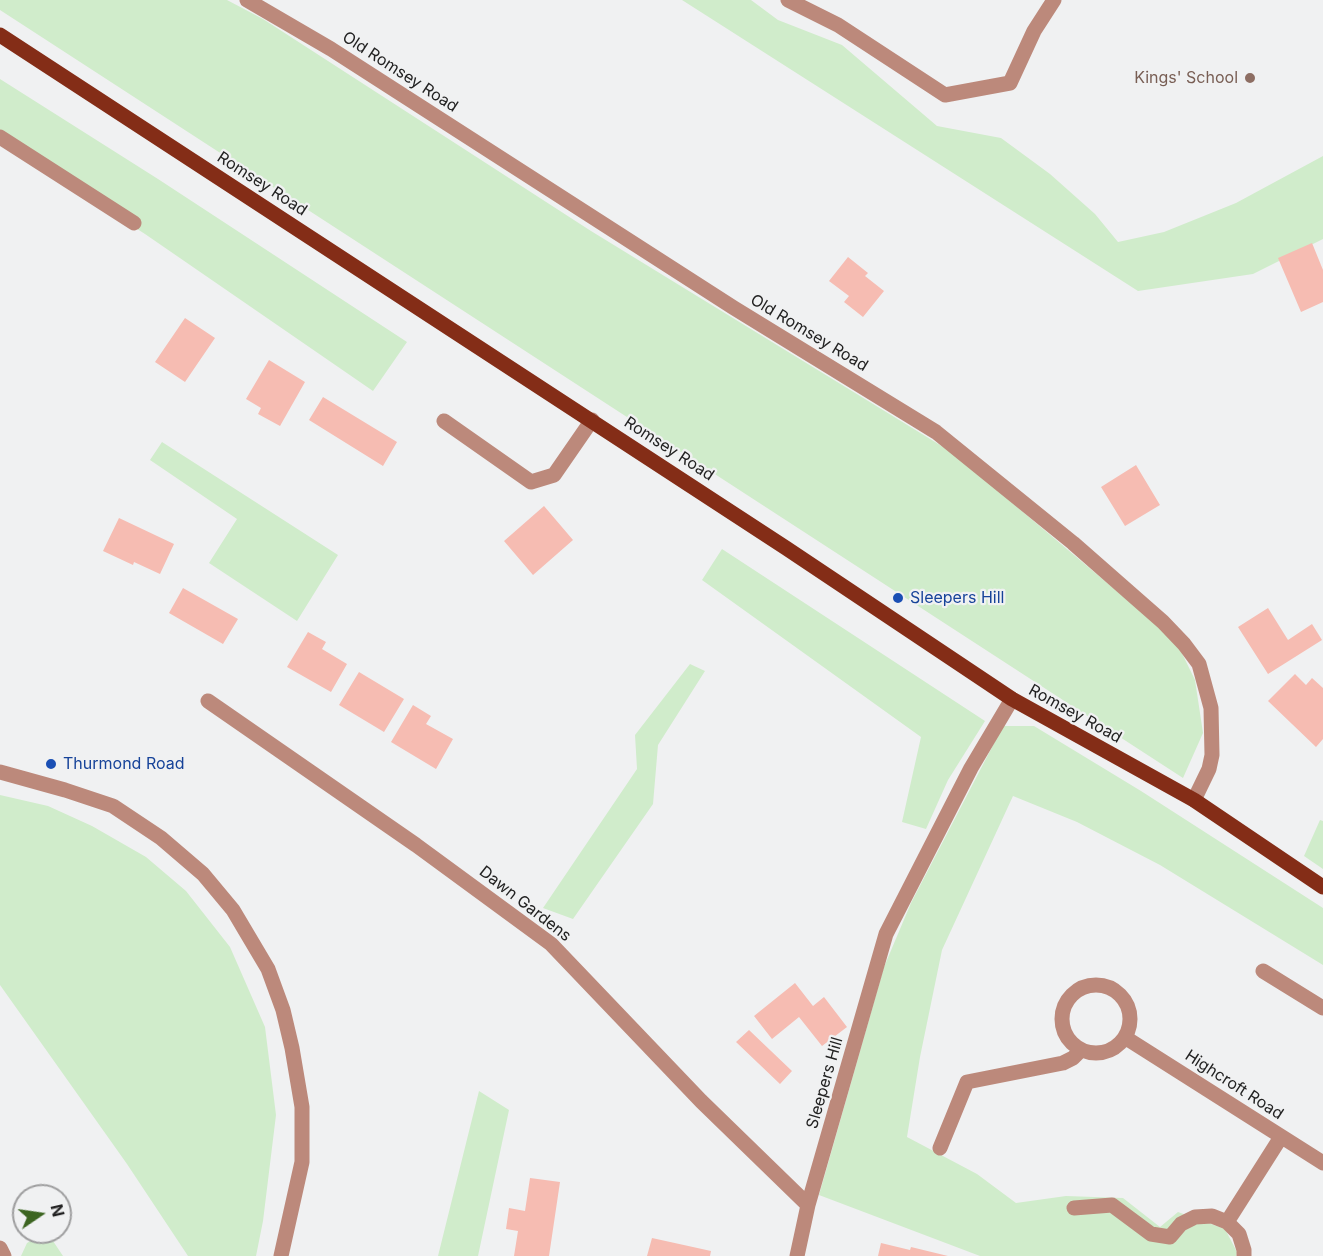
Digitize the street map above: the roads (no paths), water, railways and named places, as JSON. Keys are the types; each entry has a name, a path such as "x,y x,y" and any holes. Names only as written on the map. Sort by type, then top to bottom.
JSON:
{"main road":[{"name":"Romsey Road","path":"0,35 592,420 1012,699 1194,800 1323,886"}],"street":[{"name":"Old Romsey Road","path":"247,0 331,49 724,302 936,432 1073,543 1163,622 1199,664 1211,708 1212,756 1209,769 1194,800"},
{"path":"788,0 838,25 945,95 1011,83 1034,31 1054,0"},
{"path":"0,137 134,223"},
{"path":"444,421 531,482 554,476 592,420"},
{"name":"Sleepers Hill","path":"797,1256 808,1205 886,934 971,768 1012,699"},
{"name":"Dawn Gardens","path":"208,701 416,845 551,944 701,1101 808,1205"},
{"path":"0,772 112,806 161,838 203,874 233,910 268,969 283,1010 302,1107 302,1162 280,1256"},
{"path":"1263,971 1323,1008"},
{"path":"1103,985 1118,992 1128,1005 1132,1022 1126,1038 1114,1050 1099,1054 1080,1051 1069,1041 1062,1026 1063,1009 1072,994 1086,986 1103,985"},
{"name":"Highcroft Road","path":"1126,1038 1323,1163"},
{"path":"940,1148 967,1082 1063,1063 1080,1051"},
{"path":"1227,1222 1281,1137"},
{"path":"1074,1208 1112,1205 1151,1234 1170,1237 1181,1224 1195,1217 1212,1216 1227,1222 1239,1234 1244,1256"},
{"path":"0,1248 4,1256"}],"place":[{"name":"Kings' School","path":"1250,78"},
{"name":"Sleepers Hill","path":"898,598"},
{"name":"Thurmond Road","path":"51,764"}]}
